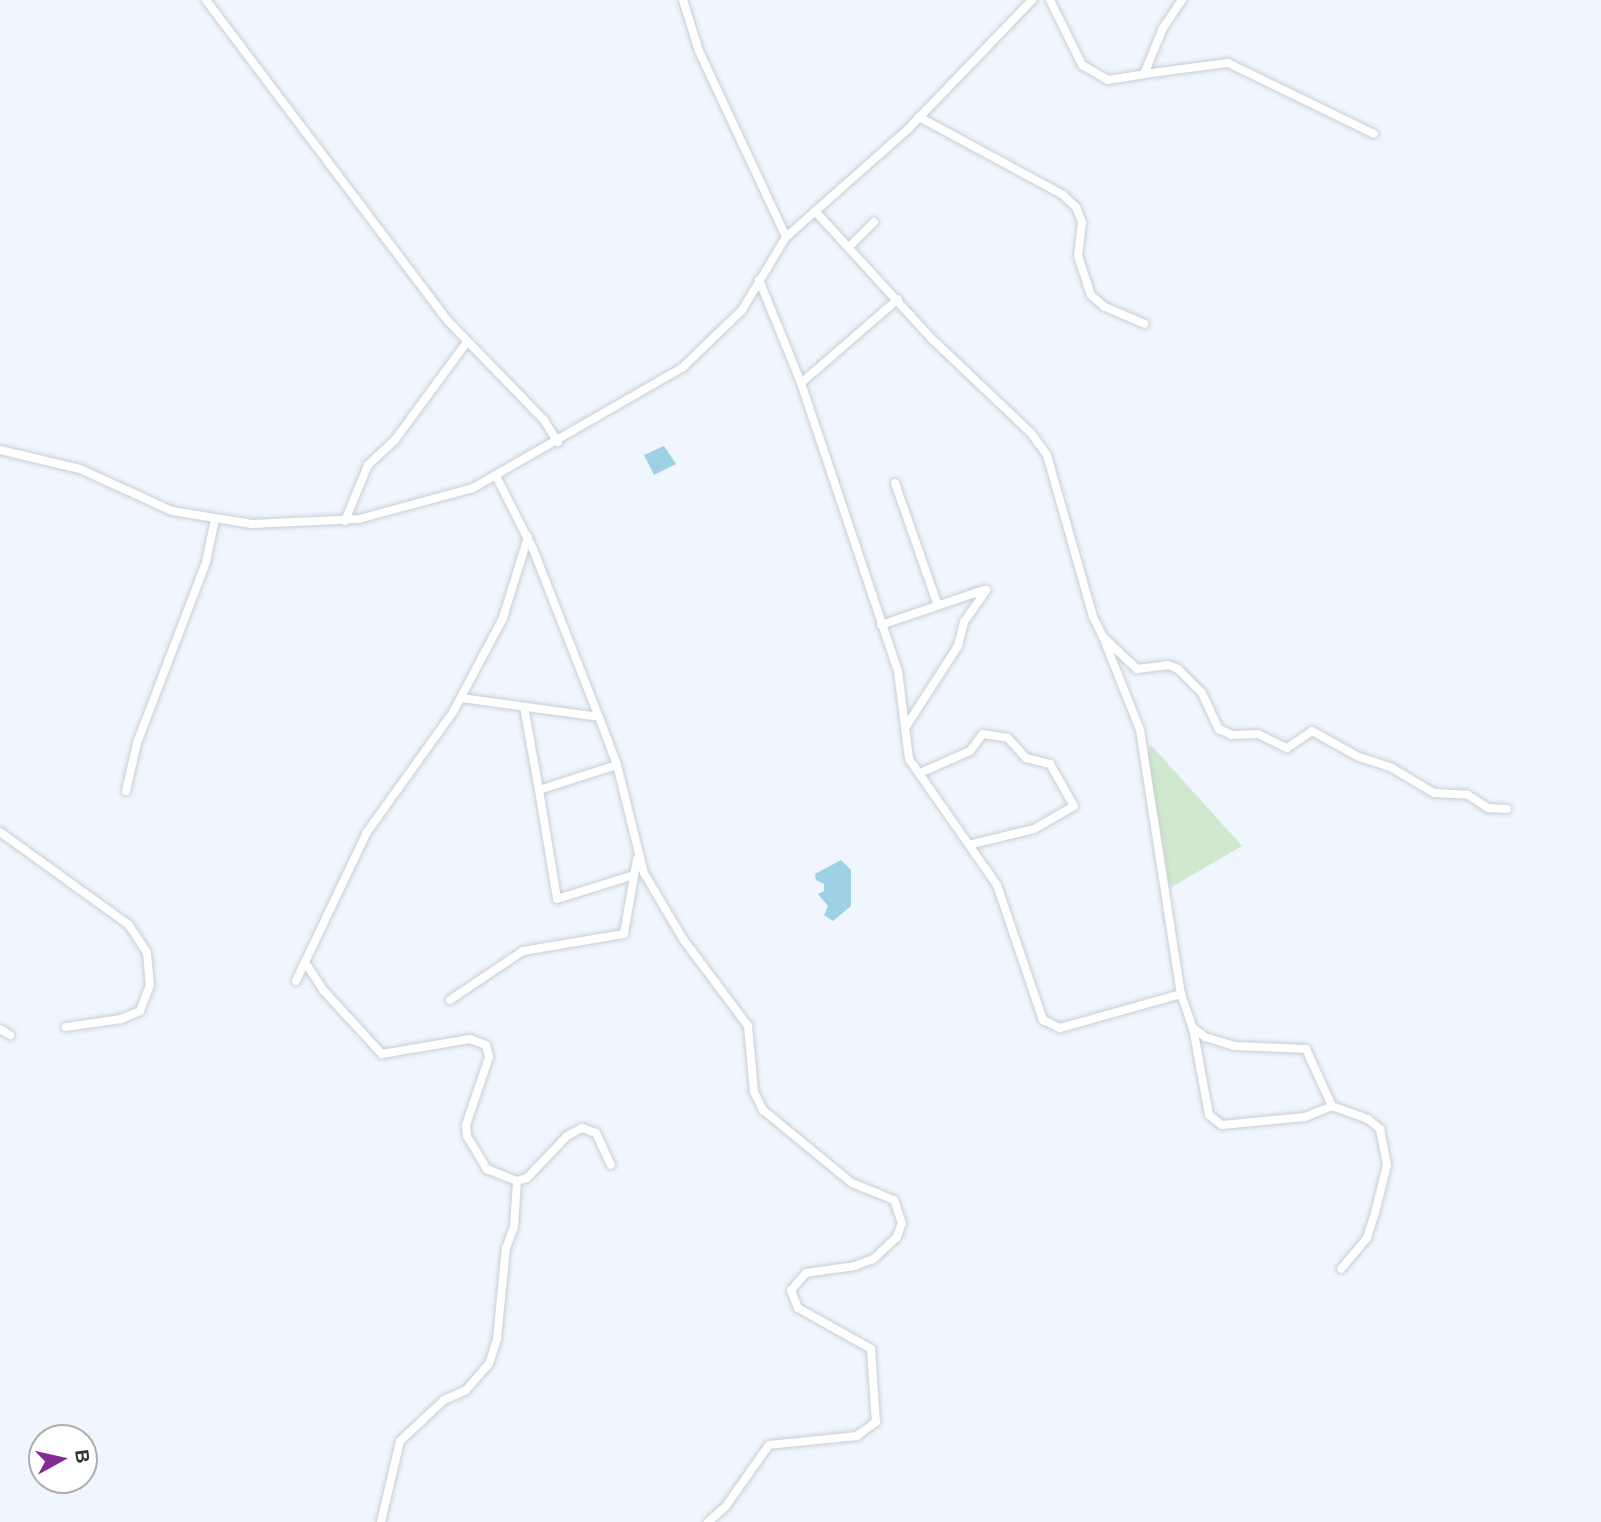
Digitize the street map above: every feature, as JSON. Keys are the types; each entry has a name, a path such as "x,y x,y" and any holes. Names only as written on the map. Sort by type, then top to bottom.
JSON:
{"street":[{"path":"206,0 467,342 544,420 558,442"},
{"path":"683,0 699,51 786,237"},
{"path":"0,450 80,468 147,502 215,519 274,525 345,521 455,495 558,442 682,368 742,310 786,237 919,117 1032,0"},
{"path":"1050,0 1082,65 1108,80 1228,63 1374,134"},
{"path":"1144,74 1164,27 1182,0"},
{"path":"919,117 1063,195 1076,207 1082,223 1078,257 1091,295 1105,307 1145,324"},
{"path":"815,211 999,407 1031,433 1047,455 1059,509 1103,637 1140,730 1181,994 1193,1028 1209,1115 1222,1125 1305,1117 1332,1106 1368,1119 1380,1129 1387,1165 1367,1238 1341,1269"},
{"path":"850,246 874,222"},
{"path":"759,280 801,383 898,671 907,726 909,759 972,844 1002,897 1047,1025 1060,1028 1181,994"},
{"path":"801,383 898,299"},
{"path":"345,521 368,465 395,440 467,342"},
{"path":"496,476 528,537 599,716 617,765 637,858 683,939 748,1026 754,1092 763,1110 852,1183 894,1200 902,1223 897,1237 873,1258 855,1266 806,1273 791,1290 798,1308 871,1349 876,1422 857,1436 769,1445 726,1506 708,1522"},
{"path":"895,483 938,606"},
{"path":"127,791 137,743 206,562 215,519"},
{"path":"296,981 367,832 461,698 503,618 528,537"},
{"path":"881,625 986,590 964,622 958,646 907,726"},
{"path":"1103,637 1137,669 1168,665 1178,669 1202,693 1219,729 1232,735 1258,734 1287,748 1312,732 1359,757 1392,768 1434,793 1468,796 1488,808 1507,809"},
{"path":"461,698 599,716"},
{"path":"524,706 557,900 634,875"},
{"path":"920,773 971,751 983,734 1008,738 1026,758 1050,764 1074,806 1034,829 972,844"},
{"path":"539,790 617,765"},
{"path":"0,831 129,925 147,953 150,985 140,1011 121,1019 66,1027"},
{"path":"450,1000 523,951 624,934 637,858"},
{"path":"305,962 324,991 382,1054 470,1039 486,1045 489,1057 466,1125 467,1136 487,1168 517,1181 527,1178 567,1136 582,1128 596,1133 611,1165"},
{"path":"1193,1028 1205,1037 1235,1046 1306,1049 1332,1106"},
{"path":"0,1029 10,1035"},
{"path":"381,1522 400,1441 444,1400 466,1390 489,1364 497,1339 506,1248 514,1227 517,1181"}],"green space":[{"path":"1151,745 1242,846 1170,888 1147,753"}],"water":[{"path":"664,446 676,464 654,475 644,455"},
{"path":"841,860 851,870 851,906 833,921 824,915 828,906 818,894 824,891 824,884 816,880 815,874"}]}
